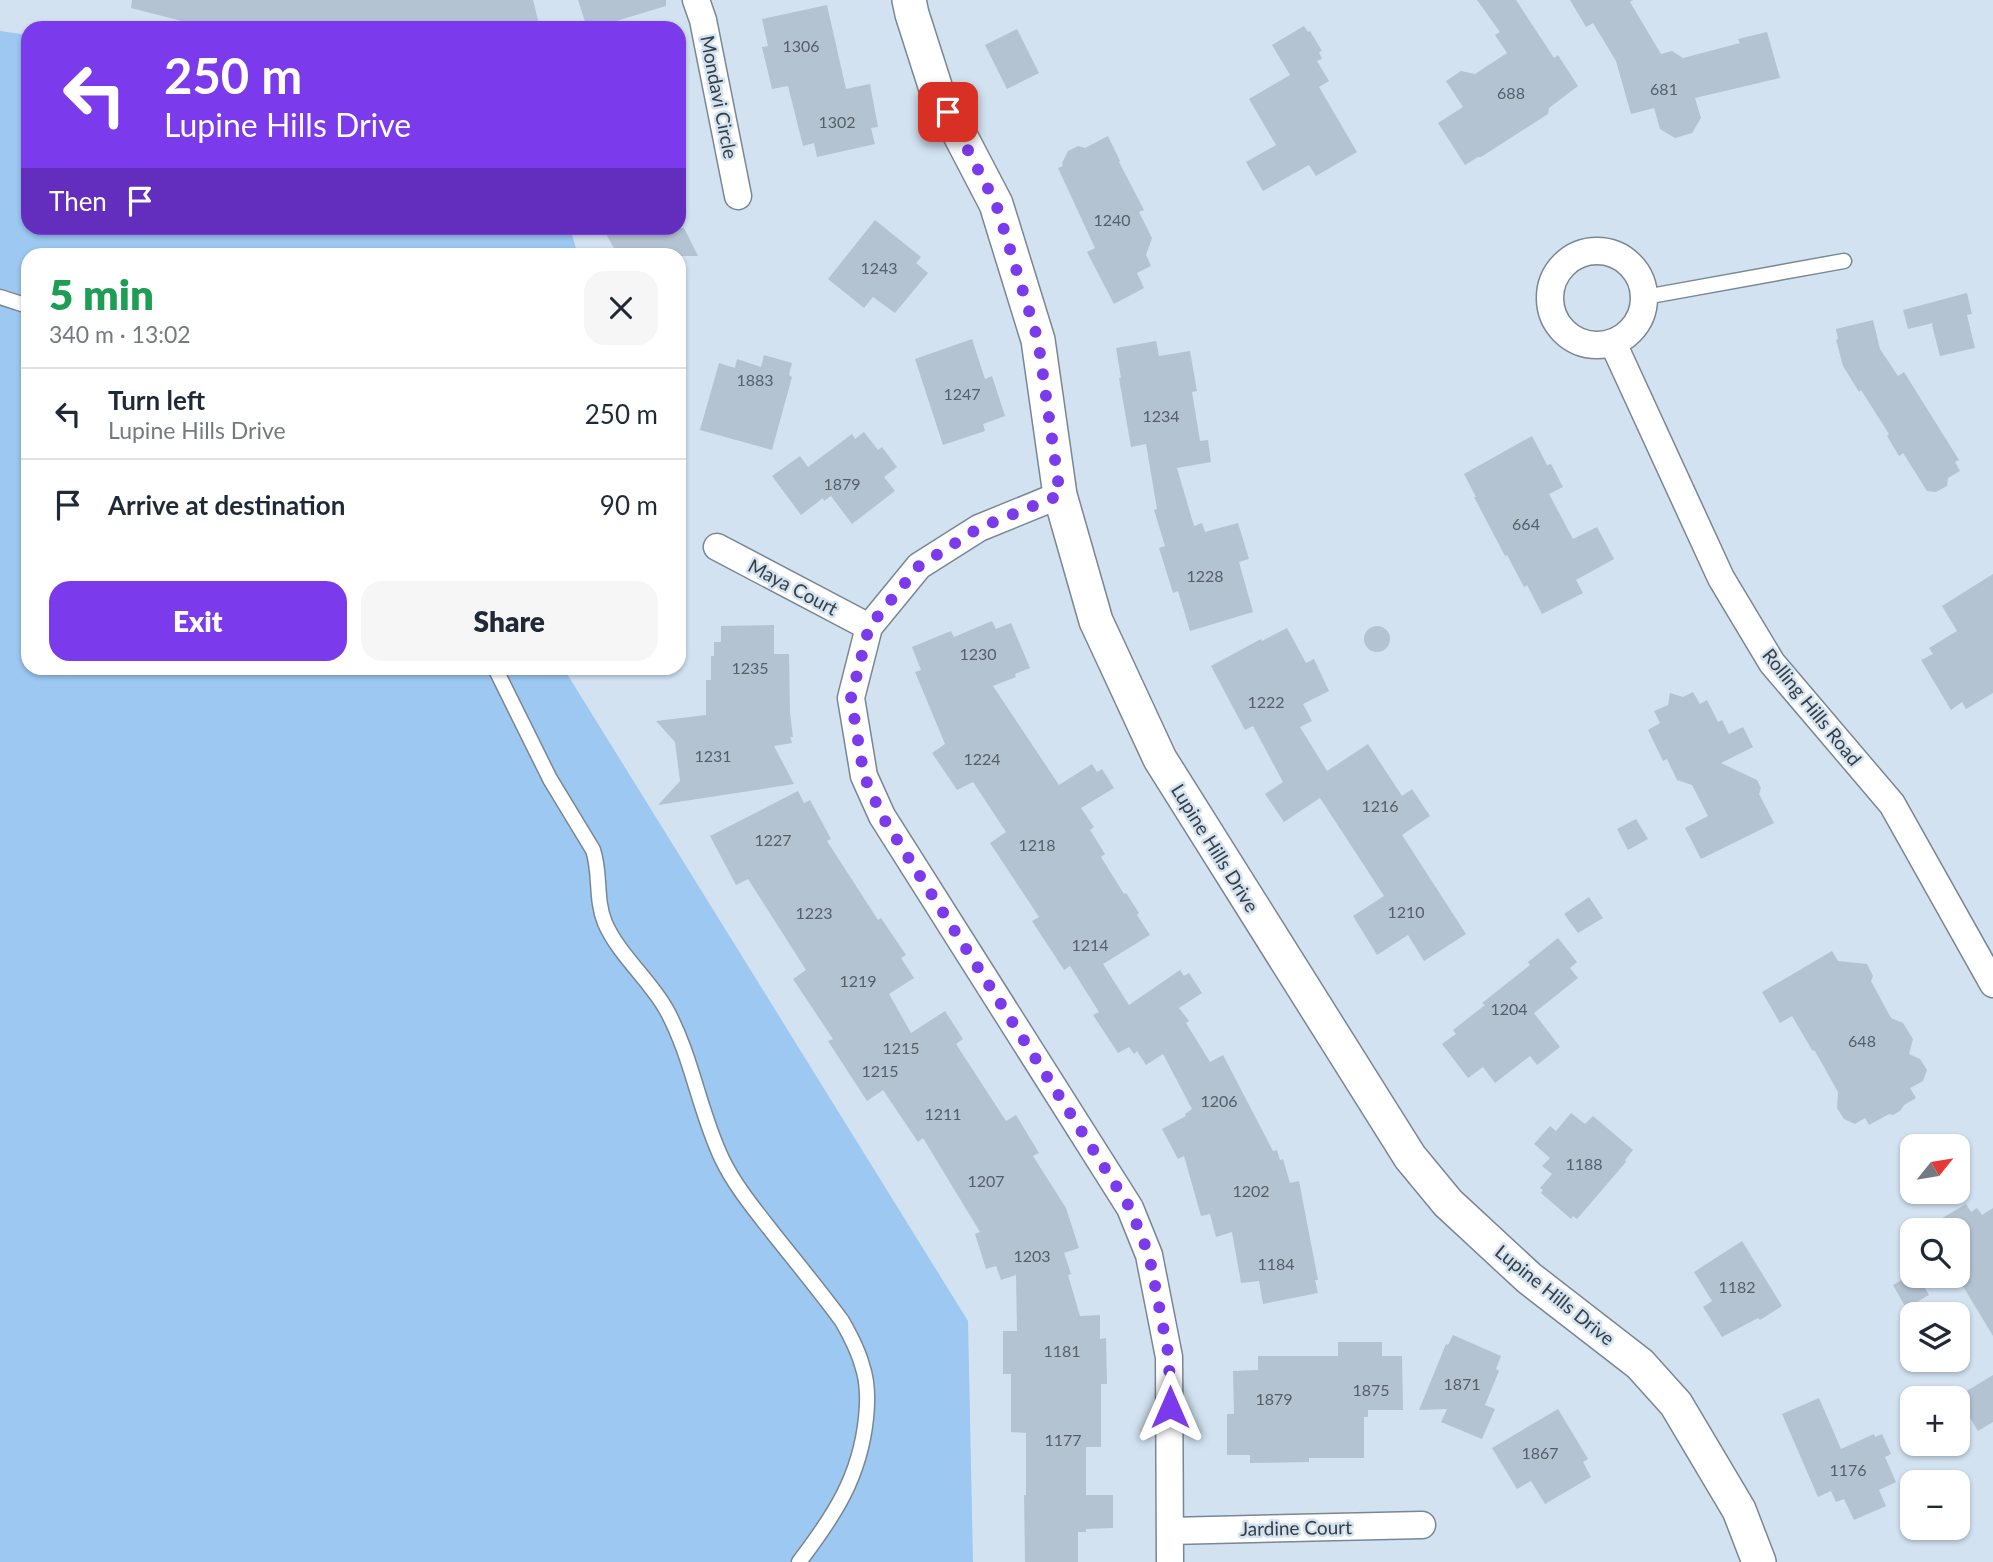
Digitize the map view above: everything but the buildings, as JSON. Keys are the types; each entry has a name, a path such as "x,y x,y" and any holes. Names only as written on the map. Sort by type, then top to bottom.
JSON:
{"street":[{"name":"Mondavi Circle","path":"696,0 703,20 738,195"},
{"name":"Lupine Hills Drive","path":"909,0 936,89 996,204 1038,340 1060,495 1096,621 1160,759 1410,1157 1448,1203 1529,1278 1640,1364 1676,1404 1739,1510 1759,1562"},
{"path":"1597,250 1615,253 1630,264 1641,279 1645,297 1643,312 1637,325 1613,344 1594,346 1577,341 1562,330 1552,314 1549,296 1553,278 1564,263 1579,253 1597,250"},
{"name":"Rolling Hills Road","path":"1613,344 1721,578 1740,610 1772,663 1892,804 1993,984"},
{"path":"1060,495 979,528 919,566 869,627 851,698 864,776 882,816 1130,1208 1149,1255 1169,1357 1170,1562"},
{"name":"Maya Court","path":"717,547 869,627"},
{"name":"Jardine Court","path":"1170,1531 1422,1525"}],"lane":[{"path":"1645,297 1844,261"},
{"path":"0,298 21,304"},
{"path":"498,675 550,779 593,850 597,863 599,902 605,923 666,1010 690,1065 710,1128 734,1181 842,1321 862,1365 867,1388 867,1408 859,1459 839,1504 825,1528 799,1562"}],"shaded area":[{"path":"0,31 21,34 21,235 572,235 576,248 21,248 21,675 568,675 968,1321 973,1562 0,1562"}],"route":[{"path":"948,112 996,204 1038,340 1060,495 979,528 919,566 869,627 851,698 864,776 882,816 1130,1208 1149,1255 1169,1357 1170,1407"}]}
